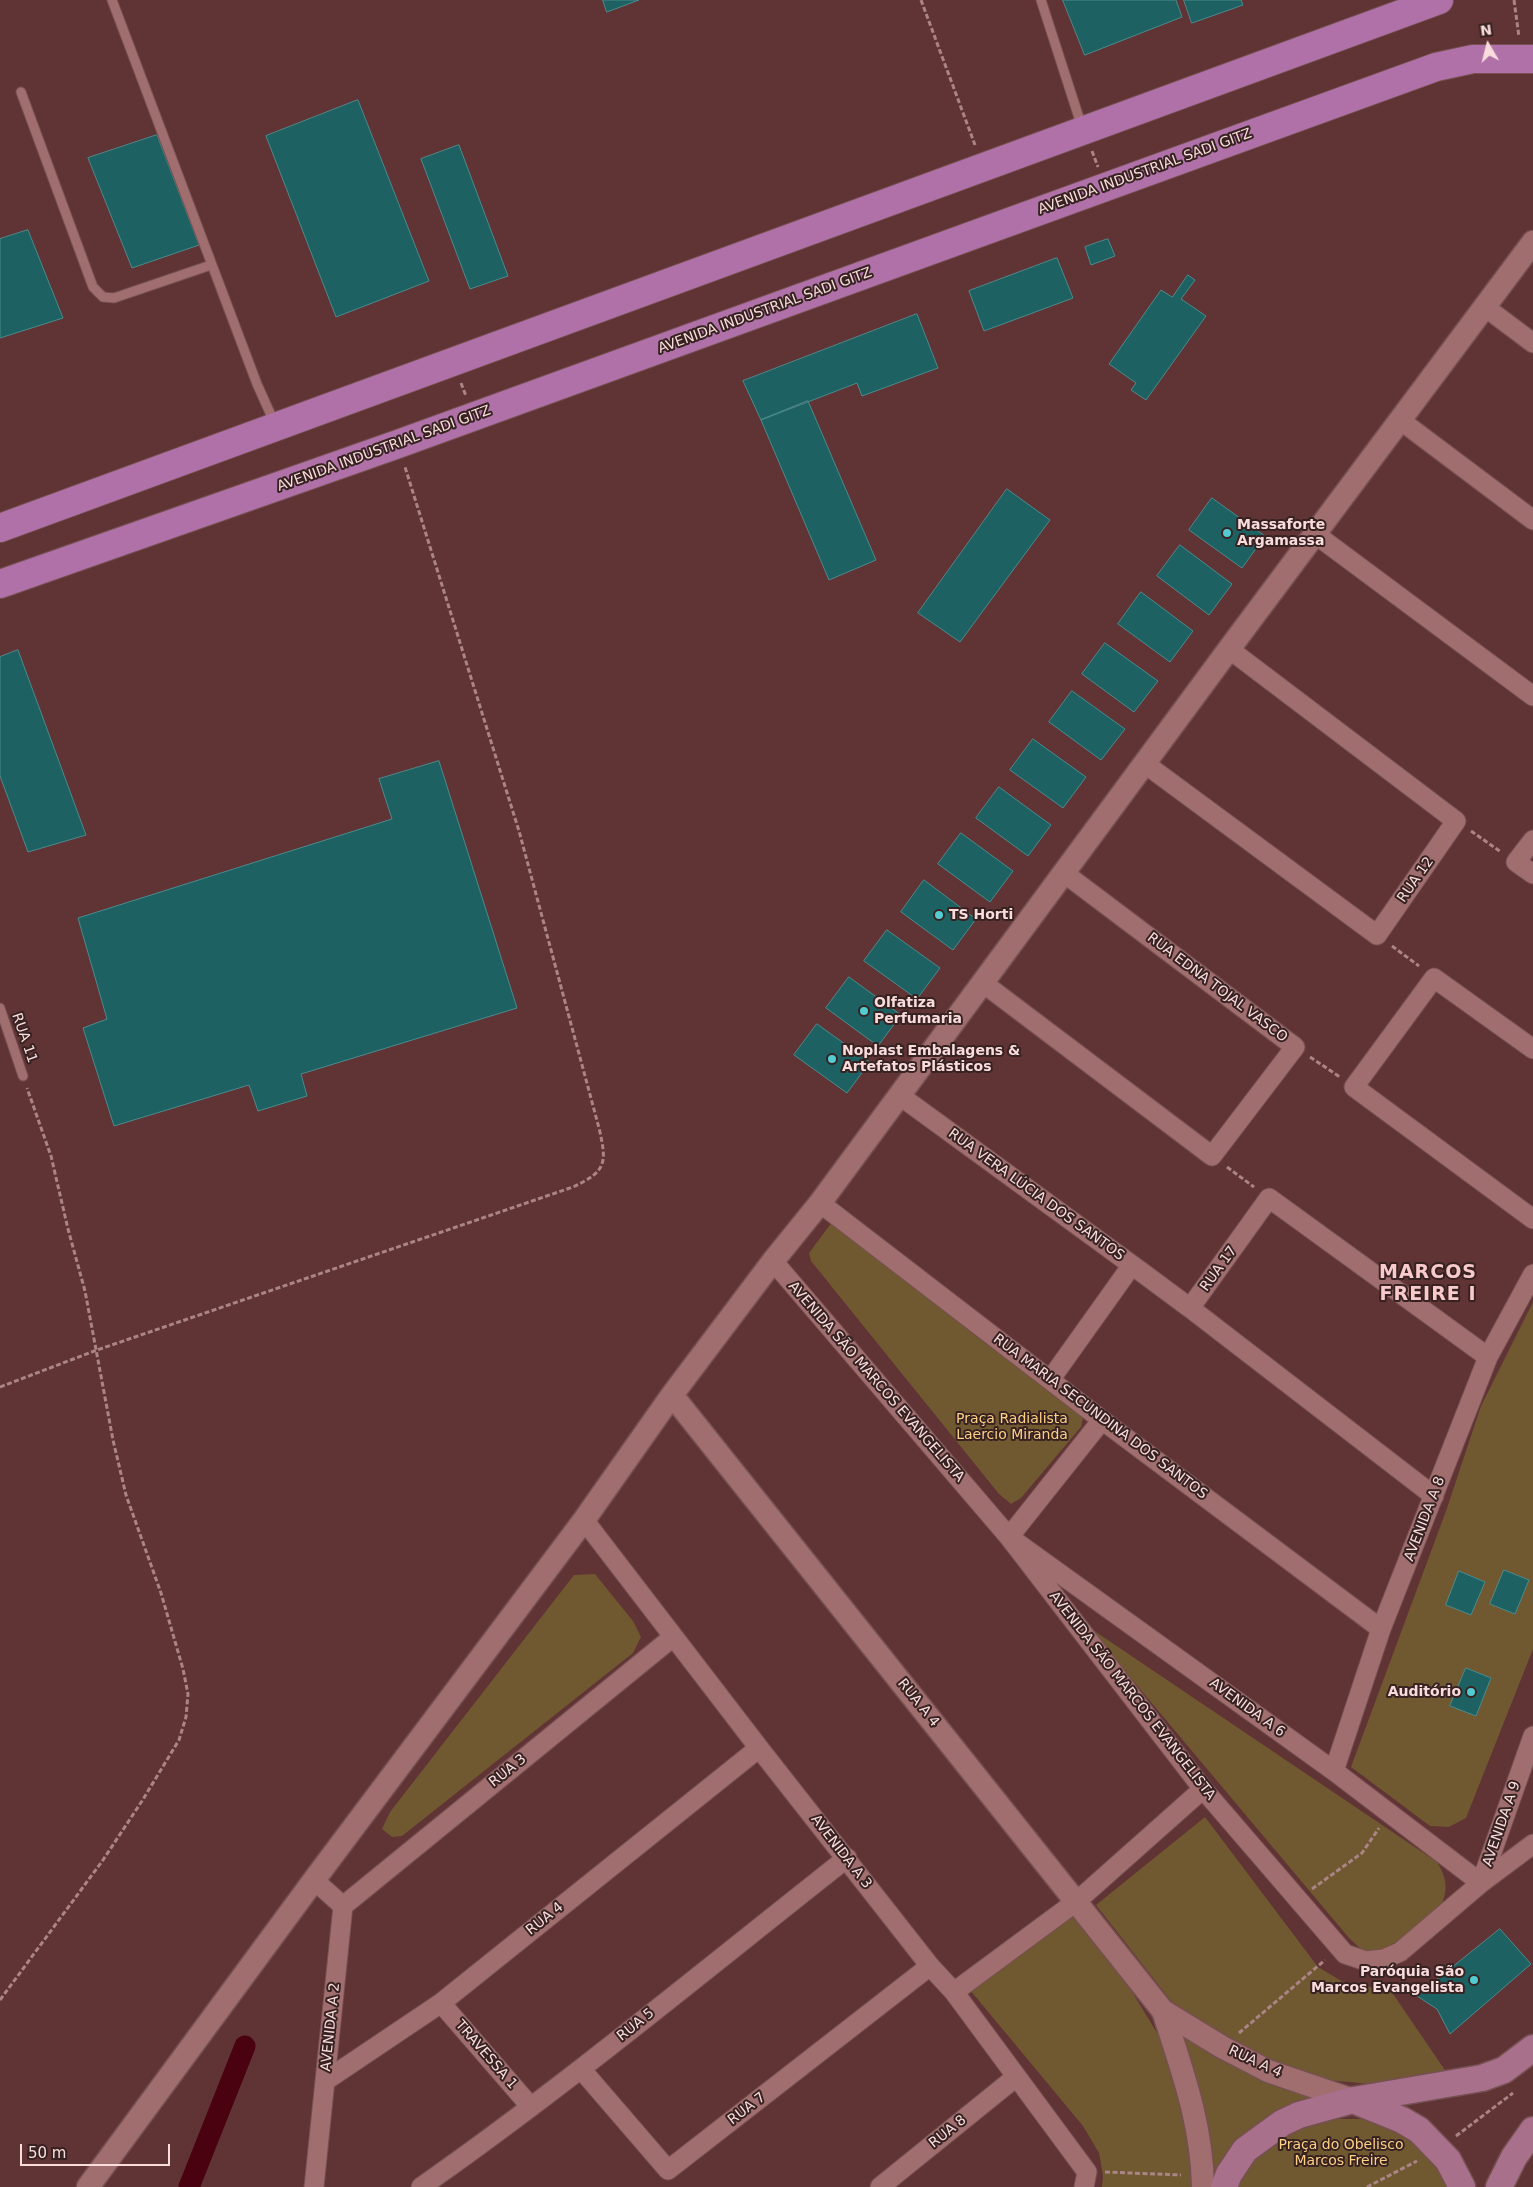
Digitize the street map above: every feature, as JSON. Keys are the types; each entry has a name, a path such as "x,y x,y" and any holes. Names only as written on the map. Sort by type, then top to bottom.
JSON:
{"main road":[{"path":"0,528 1439,0"},
{"name":"AVENIDA INDUSTRIAL SADI GITZ","path":"0,584 474,417 1436,67 1473,59 1527,59"},
{"path":"1210,2183 1229,2174 1245,2150 1282,2123 1299,2115 1353,2100 1482,2078 1504,2070 1533,2048"},
{"path":"1353,2100 1402,2120 1418,2130 1448,2160 1462,2187"},
{"path":"1499,2187 1514,2157 1533,2130"}],"street":[{"path":"88,2187 314,1880 584,1520 672,1395 773,1261 820,1203 1229,649 1533,242"},
{"path":"1484,307 1533,343"},
{"path":"1400,420 1533,520"},
{"path":"1315,534 1533,696"},
{"path":"1229,649 1456,821"},
{"path":"1144,764 1378,935"},
{"name":"RUA 12","path":"1378,935 1456,821"},
{"path":"1533,840 1516,862 1533,874"},
{"name":"RUA EDNA TOJAL VASCO","path":"1064,873 1295,1046 1212,1156"},
{"path":"1533,1050 1434,978 1354,1087 1533,1219"},
{"path":"983,983 1212,1156"},
{"name":"RUA VERA LÚCIA DOS SANTOS","path":"899,1095 1132,1265 1050,1380"},
{"path":"1269,1198 1488,1357"},
{"name":"RUA 17","path":"1190,1308 1269,1198"},
{"name":"RUA MARIA SECUNDINA DOS SANTOS","path":"820,1203 1102,1420 1381,1629"},
{"name":"AVENIDA SÃO MARCOS EVANGELISTA","path":"773,1261 1009,1537 1203,1789 1344,1954 1366,1961 1384,1959 1400,1952 1482,1883 1533,1844"},
{"path":"1132,1265 1434,1496"},
{"name":"AVENIDA A 8","path":"1334,1771 1381,1629 1488,1357 1533,1274"},
{"name":"RUA A 4","path":"672,1395 1163,2011 1185,2076 1210,2183"},
{"path":"1009,1537 1102,1420"},
{"name":"AVENIDA A 3","path":"584,1520 759,1748 930,1966 954,1992 1016,2077 1085,2179"},
{"name":"AVENIDA A 6","path":"1009,1537 1334,1771 1482,1883"},
{"name":"RUA 3","path":"343,1906 672,1636"},
{"name":"AVENIDA A 9","path":"1482,1883 1533,1736"},
{"name":"RUA 4","path":"325,2081 441,2002 759,1748"},
{"path":"954,1992 1077,1902 1203,1789"},
{"name":"RUA 5","path":"421,2187 581,2069 846,1858"},
{"path":"314,1880 343,1906"},
{"name":"AVENIDA A 2","path":"314,2187 343,1906"},
{"name":"RUA 7","path":"581,2069 668,2170 930,1966"},
{"name":"TRAVESSA 1","path":"441,2002 531,2106"},
{"name":"RUA A 4","path":"1163,2011 1222,2047 1268,2070 1353,2100"},
{"name":"RUA 8","path":"880,2187 1016,2077"}],"lane":[{"path":"112,0 211,265 257,384 276,427"},
{"path":"1040,0 1083,130"},
{"path":"20,92 93,287 103,297 114,298 211,265"},
{"name":"RUA 11","path":"0,1008 23,1076"}],"path":[{"path":"921,0 983,167"},
{"path":"1514,0 1527,59"},
{"path":"1083,130 1105,186"},
{"path":"454,361 474,417"},
{"path":"0,1386 97,1350 574,1187 591,1179 601,1170 605,1153 600,1128 519,831 398,444"},
{"path":"1456,821 1516,862"},
{"path":"1378,935 1434,978"},
{"path":"1295,1046 1354,1087"},
{"path":"0,2000 104,1860 179,1740 186,1717 188,1694 183,1669 161,1593 126,1495 113,1440 85,1291 68,1229 52,1156 23,1076"},
{"path":"1212,1156 1269,1198"},
{"path":"1298,1899 1362,1853 1389,1812"},
{"path":"1222,2047 1339,1948"},
{"path":"1367,2187 1438,2150 1517,2090"},
{"path":"1085,2179 1210,2183"}],"green space":[{"name":"Praça Radialista Laercio Miranda","path":"832,1222 981,1340 1073,1407 1083,1418 1081,1427 1021,1498 1011,1504 999,1494 811,1261 809,1253"},
{"path":"1533,1302 1533,1649 1466,1818 1449,1827 1430,1826 1351,1767 1446,1511 1481,1406"},
{"path":"595,1574 633,1621 641,1637 633,1653 402,1836 392,1837 382,1829 390,1812 574,1575"},
{"path":"1087,1626 1437,1862 1443,1873 1446,1888 1438,1910 1422,1924 1384,1949 1364,1952 1349,1938"},
{"path":"1205,1817 1318,1967 1350,1986 1389,1988 1449,2076 1381,2085 1316,2079 1254,2058 1178,2010 1096,1905"},
{"path":"1077,1912 1131,1990 1162,2041 1180,2087 1197,2187 1102,2187 1103,2176 1099,2153 1083,2126 970,1990"},
{"path":"1175,2026 1318,2097 1265,2118 1229,2153 1212,2185 1210,2148 1203,2102"},
{"name":"Praça do Obelisco Marcos Freire","path":"1321,2119 1362,2119 1400,2133 1437,2150 1450,2187 1232,2187 1251,2157 1283,2132"}],"building":[{"path":"603,0 639,0 607,12"},
{"path":"1063,0 1176,0 1182,17 1085,55"},
{"path":"1184,0 1241,0 1243,5 1192,23"},
{"path":"358,100 429,281 336,317 266,136"},
{"path":"157,135 199,245 132,268 88,158"},
{"path":"459,145 508,276 470,289 421,159"},
{"path":"28,230 63,318 0,338 0,239"},
{"path":"1108,239 1115,256 1091,265 1085,247"},
{"path":"1057,258 1073,298 984,331 969,291"},
{"path":"1188,275 1195,280 1181,299 1206,316 1146,400 1131,390 1136,383 1109,364 1161,290 1172,297"},
{"path":"917,314 938,368 862,396 857,383 761,420 743,381"},
{"path":"808,401 876,560 829,580 761,420"},
{"path":"1007,489 1050,520 960,642 918,613"},
{"name":"Massaforte Argamassa","path":"1212,498 1265,536 1242,568 1189,530"},
{"path":"1180,545 1232,584 1209,615 1157,576"},
{"path":"1141,592 1193,631 1170,662 1118,624"},
{"path":"1105,643 1158,681 1134,712 1082,674"},
{"path":"18,650 86,835 28,852 0,776 0,657"},
{"path":"1072,691 1125,729 1101,760 1049,722"},
{"path":"1033,739 1086,777 1063,808 1010,770"},
{"path":"439,761 517,1008 301,1074 307,1096 258,1111 249,1085 114,1126 83,1028 107,1019 78,918 392,819 379,779"},
{"path":"999,787 1051,825 1028,856 976,818"},
{"path":"961,833 1013,871 990,902 938,864"},
{"name":"TS Horti","path":"924,880 976,919 953,950 901,912"},
{"path":"887,930 940,968 917,999 864,961"},
{"name":"Olfatiza Perfumaria","path":"849,977 901,1015 878,1046 826,1008"},
{"name":"Noplast Embalagens & Artefatos Plásticos","path":"817,1024 870,1062 847,1093 794,1055"},
{"path":"1504,1570 1529,1580 1515,1614 1490,1604"},
{"path":"1459,1571 1485,1582 1471,1615 1446,1605"},
{"name":"Auditório","path":"1466,1668 1491,1678 1476,1716 1450,1706"},
{"name":"Paróquia São Marcos Evangelista","path":"1500,1929 1531,1964 1450,2034 1437,2009 1417,1996"}],"waterway":[{"path":"189,2187 245,2046"}],"place":[{"name":"Massaforte Argamassa","path":"1227,533"},
{"name":"TS Horti","path":"939,915"},
{"name":"Olfatiza Perfumaria","path":"864,1011"},
{"name":"Noplast Embalagens & Artefatos Plásticos","path":"832,1059"},
{"name":"Auditório","path":"1471,1692"},
{"name":"Paróquia São Marcos Evangelista","path":"1474,1980"}],"district":[{"name":"MARCOS FREIRE I","path":"1428,1284"}]}
